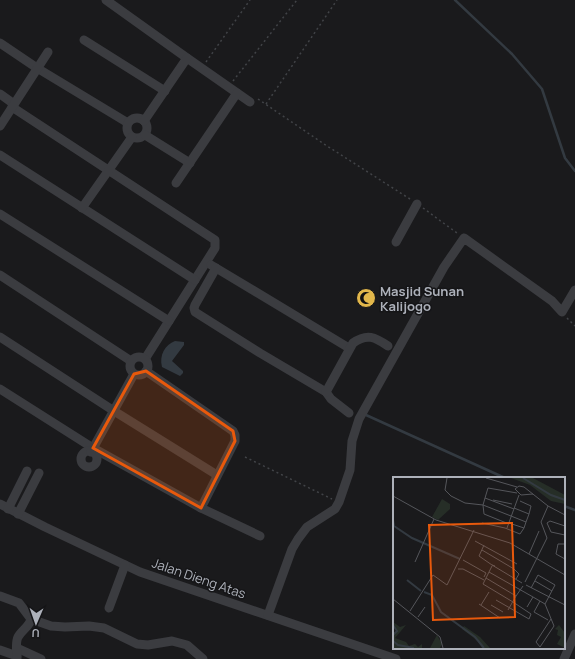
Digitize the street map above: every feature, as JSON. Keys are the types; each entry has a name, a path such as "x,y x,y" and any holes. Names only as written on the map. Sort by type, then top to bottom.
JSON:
{"street":[{"path":"106,0 237,93 253,100"},
{"path":"84,40 165,91"},
{"path":"0,43 37,68 128,123"},
{"path":"0,126 48,52"},
{"path":"144,121 187,58"},
{"path":"176,183 237,93"},
{"path":"0,94 13,105 108,171 213,237 215,240 215,248 145,359"},
{"path":"136,118 144,121 147,129 145,134 140,138 132,137 127,129 128,123 136,118"},
{"path":"145,134 190,163"},
{"path":"82,208 132,137"},
{"path":"0,155 195,280"},
{"path":"396,242 417,204"},
{"path":"0,214 169,321"},
{"path":"268,615 292,549 298,539 307,527 334,509 339,502 350,470 352,441 359,419 444,267 464,238 552,301 562,312 575,290"},
{"path":"206,262 349,348"},
{"path":"216,268 195,305 195,312 326,392 331,400 349,413"},
{"path":"0,275 131,361"},
{"path":"0,337 114,411 218,475"},
{"path":"326,392 349,348 360,338 373,338 388,346"},
{"path":"140,356 145,359 148,364 146,371 140,375 134,374 129,367 131,361 133,358 140,356"},
{"path":"146,371 233,431 235,435 235,441 201,508"},
{"path":"92,450 134,374"},
{"path":"0,389 92,450 201,508 260,536"},
{"path":"4,507 27,471"},
{"path":"18,514 39,473"},
{"name":"Jalan Dieng Atas","path":"4,507 125,565 178,585 396,659"},
{"path":"109,608 125,565"},
{"path":"0,596 19,603 32,619 52,626 89,626 104,628 137,644 148,645 172,641 187,645 202,659"},
{"path":"17,655 18,637 32,619"},
{"path":"564,659 575,634"},
{"path":"0,650 17,655 41,659"}],"path":[{"path":"206,62 250,0"},
{"path":"228,77 234,81 297,0"},
{"path":"266,104 337,0"},
{"path":"253,100 266,104 324,144 398,190 464,238"},
{"path":"562,312 575,326"},
{"path":"245,457 339,502"}],"highlighted area":[{"path":"146,371 233,431 235,441 201,508 93,448 134,374"}],"shaded area":[{"path":"175,341 184,342 184,345 172,361 183,371 180,376 162,367 161,363 161,358 164,351 168,345"}],"waterway":[{"path":"455,0 512,54 542,89 565,158 575,171"},
{"path":"366,415 503,477"},
{"path":"565,506 575,510"}],"place":[{"name":"Masjid Sunan Kalijogo","path":"366,298"}]}
